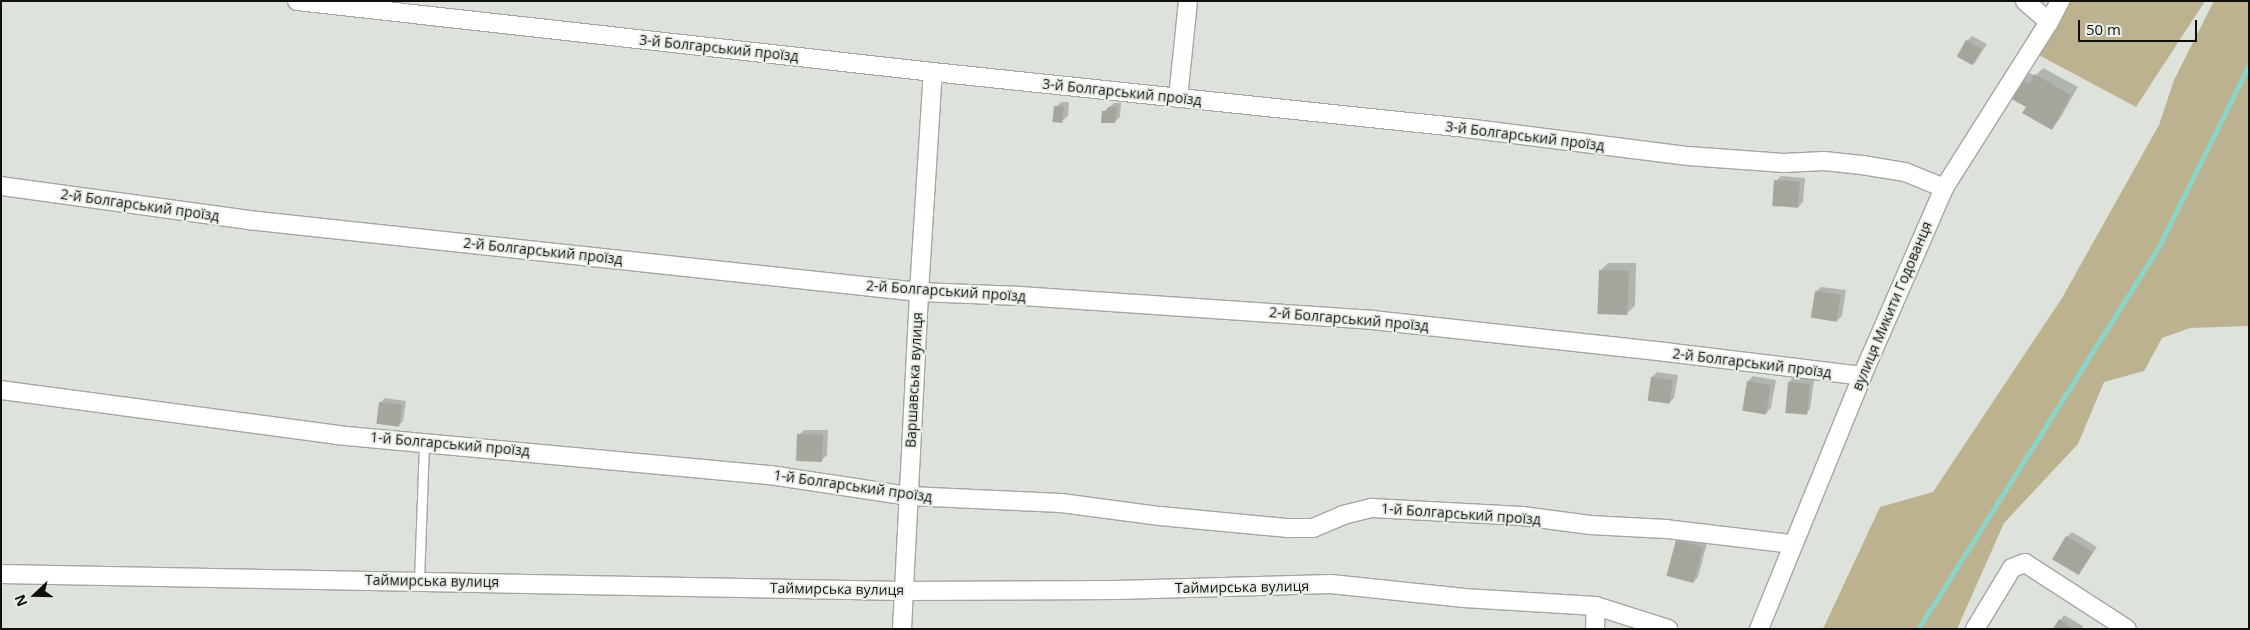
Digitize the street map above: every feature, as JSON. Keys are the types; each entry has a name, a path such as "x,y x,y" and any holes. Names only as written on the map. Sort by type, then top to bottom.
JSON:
{"street":[{"name":"3-й Болгарський проїзд","path":"297,1 933,72 1466,128 1688,156 1784,163 1824,161 1862,165 1905,172 1944,188"},
{"path":"1178,98 1188,1"},
{"path":"2025,1 2049,22"},
{"name":"вулиця Микити Годованця","path":"1759,629 1862,376 1944,188 2049,22 2060,1"},
{"name":"Варшавська вулиця","path":"902,629 918,292 933,72"},
{"name":"2-й Болгарський проїзд","path":"1,186 248,220 918,292 1021,296 1372,320 1862,376"},
{"name":"1-й Болгарський проїзд","path":"1,390 337,435 770,474 900,493 909,496 1061,503 1288,528 1313,528 1343,514 1372,508 1522,516 1590,525 1666,529 1792,544"},
{"path":"1975,629 2012,568 2025,563 2127,629"},
{"path":"1,585 10,574"},
{"name":"Таймирська вулиця","path":"10,574 419,580 903,591 1116,590 1331,584 1464,598 1596,606 1668,629"},
{"path":"1595,629 1596,606"}],"lane":[{"path":"419,580 424,442"}],"shaded area":[{"path":"2063,1 2205,1 2136,107 2037,54"},
{"path":"2214,1 2249,1 2249,326 2190,328 2162,338 2144,371 2104,382 2078,444 2004,523 1957,629 1823,629 1880,507 1933,492 2062,298 2159,125 2174,80"}],"building":[{"path":"1966,40 1982,49 1973,65 1957,57"},
{"path":"2034,74 2071,95 2052,130 2022,113 2026,107 2006,96 2016,77 2029,84"},
{"path":"1054,106 1064,107 1062,123 1052,122"},
{"path":"1108,107 1117,107 1115,123 1101,123 1102,111 1107,111"},
{"path":"1774,180 1800,182 1798,208 1772,206"},
{"path":"1599,270 1629,271 1627,315 1597,314"},
{"path":"1815,291 1841,295 1836,322 1811,318"},
{"path":"1651,377 1673,380 1669,404 1648,401"},
{"path":"1747,381 1771,385 1766,414 1742,411"},
{"path":"1788,382 1810,384 1807,415 1785,413"},
{"path":"379,402 402,405 399,427 376,424"},
{"path":"797,434 823,435 822,462 796,461"},
{"path":"2066,536 2093,552 2079,575 2052,559"},
{"path":"1676,540 1703,547 1693,583 1666,576"},
{"path":"2059,619 2074,629 2053,629"}],"waterway":[{"path":"1918,629 2158,248 2249,65"}]}
